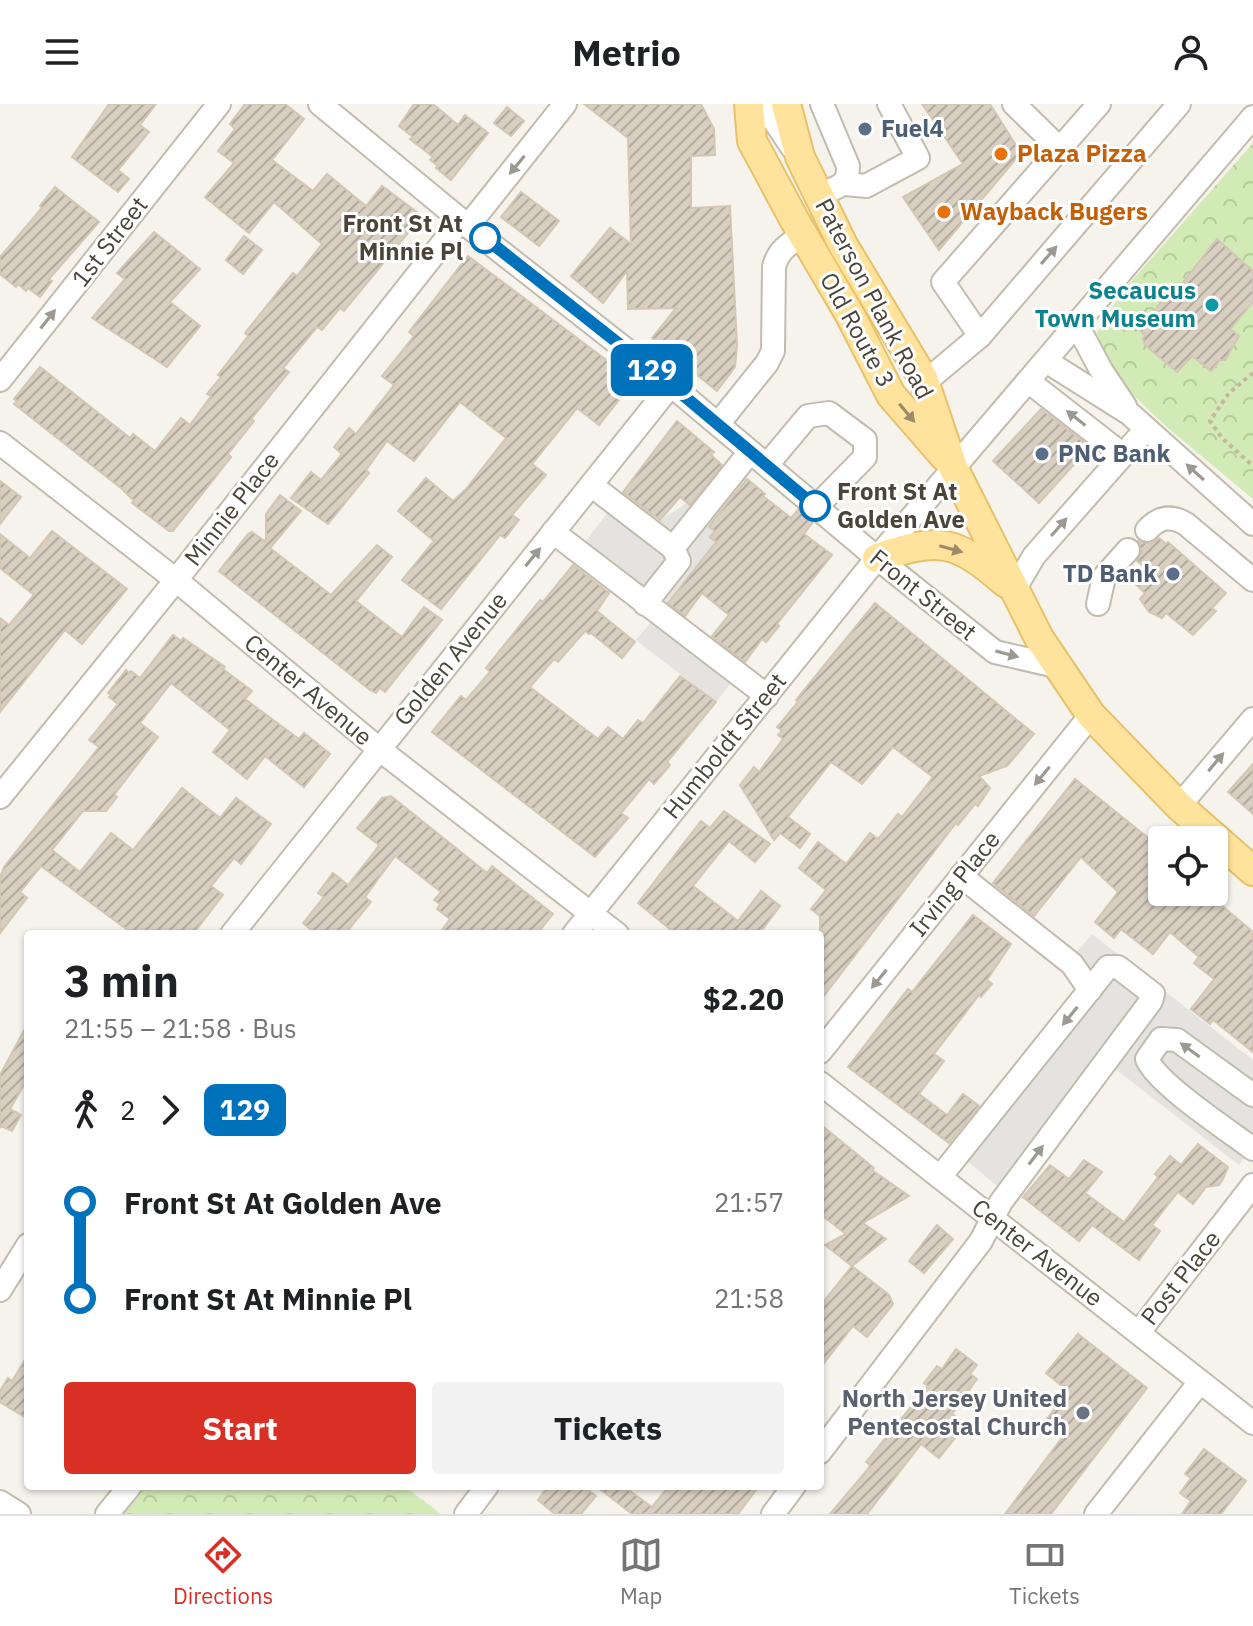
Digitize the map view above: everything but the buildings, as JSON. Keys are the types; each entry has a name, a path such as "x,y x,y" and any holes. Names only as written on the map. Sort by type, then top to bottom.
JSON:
{"main road":[{"path":"749,104 752,141"},
{"name":"Paterson Plank Road","path":"786,104 800,157 818,195 843,245 924,383 953,467 1056,666 1091,715 1179,806 1253,871"},
{"name":"Old Route 3","path":"752,141 857,327 891,395 953,467"},
{"path":"803,235 843,245"},
{"path":"877,558 916,545 954,547 981,561 1014,590"}],"street":[{"name":"1st Street","path":"0,380 219,104"},
{"name":"Front Street","path":"320,104 671,385 877,558 995,652 1056,666"},
{"name":"Minnie Place","path":"0,797 565,104"},
{"path":"733,104 752,141"},
{"path":"763,104 800,157"},
{"path":"822,104 848,166 845,184"},
{"path":"818,195 845,184 866,186 918,158 889,104"},
{"path":"1014,104 1060,149"},
{"path":"980,336 943,282 1099,104"},
{"path":"924,383 980,336 1179,104"},
{"name":"Humboldt Street","path":"577,930 877,558 1253,117"},
{"path":"718,424 767,363 773,351 776,256 803,235"},
{"path":"1077,325 1101,370 1138,421"},
{"path":"1046,361 1138,421 1253,524"},
{"path":"1028,381 1123,455"},
{"name":"Golden Avenue","path":"235,930 671,385"},
{"path":"673,548 758,458 808,416 829,413 865,440 865,457 816,507"},
{"path":"1014,590 1034,556 1123,455 1138,421"},
{"name":"Center Avenue","path":"0,443 176,580 379,749 612,930"},
{"path":"591,485 673,548 679,561 645,604"},
{"path":"1147,530 1154,522 1175,518 1253,580"},
{"path":"553,532 767,696"},
{"path":"1098,604 1104,577 1128,550"},
{"name":"Irving Place","path":"824,1047 1091,715"},
{"path":"1179,806 1253,719"},
{"path":"961,876 1072,964 1090,990"},
{"path":"824,1447 981,1241 1001,1202 1151,1001 1153,994 1118,967 1108,967 940,1177"},
{"path":"1253,1095 1177,1040 1161,1039 1147,1059 1151,1069 1171,1086 1253,1149"},
{"name":"Center Avenue","path":"824,1086 1253,1423"},
{"name":"Post Place","path":"1139,1332 1253,1185"},
{"path":"0,1290 24,1251"},
{"path":"1096,1514 1200,1382"},
{"path":"107,1514 127,1490"},
{"path":"466,1514 484,1490"},
{"path":"773,1514 791,1490"},
{"path":"0,1502 19,1514"}],"path":[{"path":"1253,373 1229,393 1210,421 1222,438 1253,466"}],"green space":[{"path":"1253,143 1253,499 1169,429 1115,378 1095,336 1121,293"},
{"path":"133,1490 409,1490 441,1514 114,1514"}],"shaded area":[{"path":"620,496 654,524 687,503 715,531 710,537 716,542 661,612 740,672 716,702 636,640 653,620 574,557"},
{"path":"1092,934 1253,1060 1253,1146 1239,1165 1114,1068 1014,1200 954,1150 1092,970 1074,955"}],"bus line":[{"name":"129","path":"485,238 671,385 815,506"}],"place":[{"name":"Fuel4","path":"865,129"},
{"name":"Plaza Pizza","path":"1001,154"},
{"name":"Wayback Bugers","path":"944,212"},
{"name":"Front St At Minnie Pl","path":"485,238"},
{"name":"Secaucus Town Museum","path":"1212,305"},
{"name":"PNC Bank","path":"1042,454"},
{"name":"Front St At Golden Ave","path":"815,506"},
{"name":"TD Bank","path":"1173,574"},
{"name":"North Jersey United Pentecostal Church","path":"1083,1413"}]}
